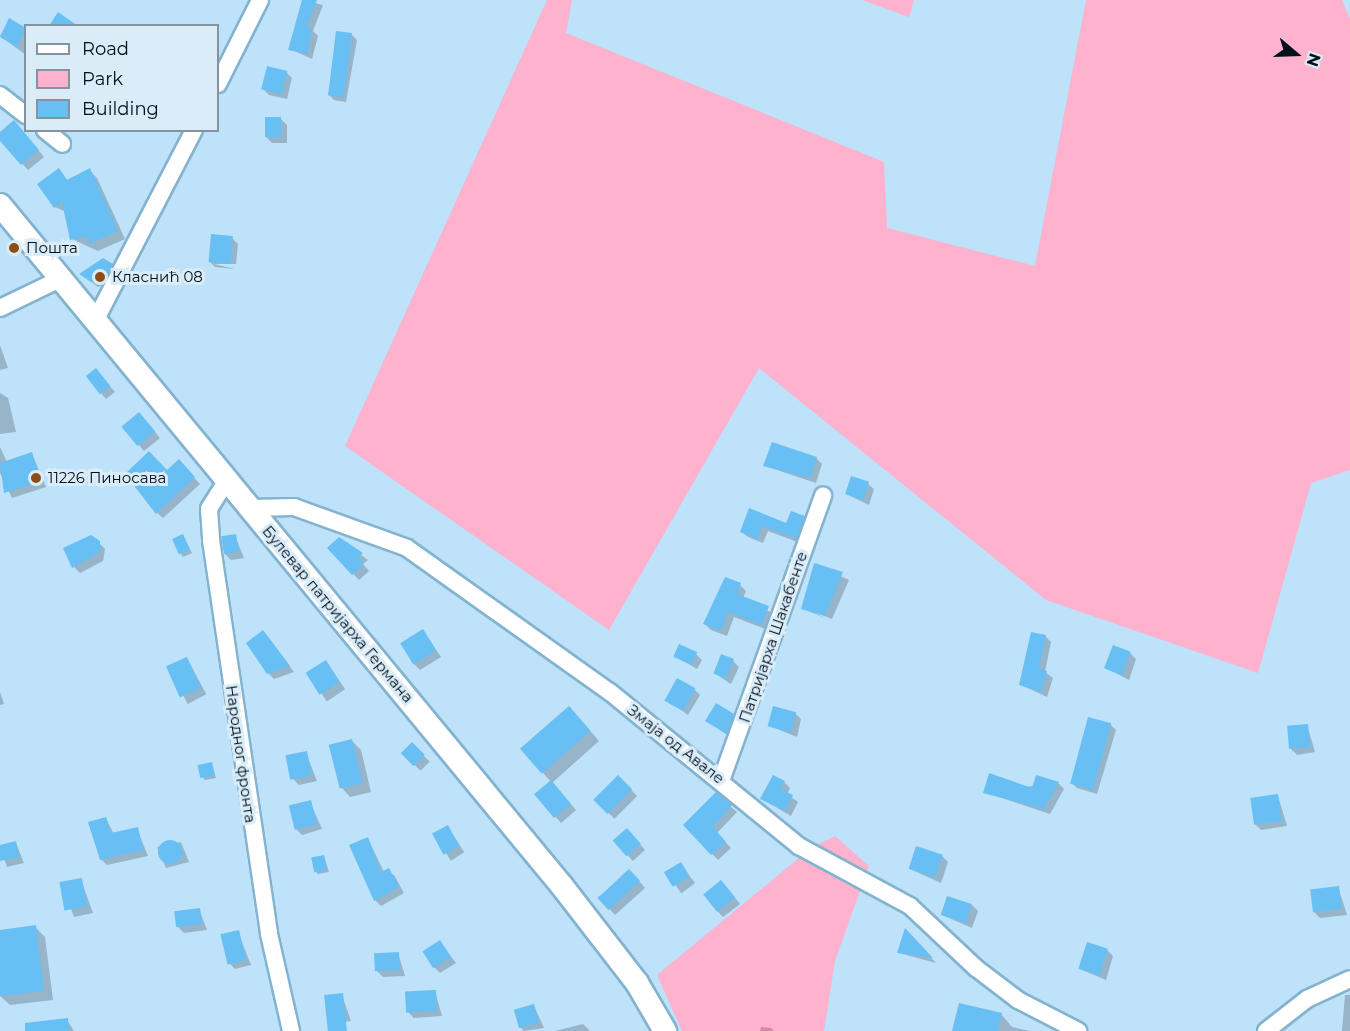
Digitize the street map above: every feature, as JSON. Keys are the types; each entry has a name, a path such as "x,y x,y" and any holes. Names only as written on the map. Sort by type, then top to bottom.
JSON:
{"main road":[{"name":"Булевар патријарха Германа","path":"0,205 613,950 665,1031"}],"street":[{"path":"219,82 260,0"},
{"path":"0,95 24,113"},
{"path":"47,132 62,144"},
{"path":"95,321 193,132"},
{"path":"0,308 60,279"},
{"name":"Народног фронта","path":"227,480 209,509 211,540 269,934 291,1031"},
{"name":"Патријарха Шакабенте","path":"722,778 823,496"},
{"name":"Змаја од Авале","path":"251,508 294,507 407,548 722,778 799,846 910,906 1003,989 1078,1031"},
{"path":"1266,1031 1307,999 1350,979"}],"green space":[{"path":"547,0 572,0 566,33 884,162 887,228 1035,266 1086,0 1342,0 1350,19 1350,470 1311,483 1258,673 1046,600 759,368 609,630 345,446"},
{"path":"862,0 914,0 909,17"},
{"path":"835,836 869,866 835,961 824,1031 682,1031 657,975 811,848"}],"building":[{"path":"302,0 317,0 306,27 312,29 307,54 288,50"},
{"path":"58,12 75,24 50,24"},
{"path":"9,18 24,27 17,47 0,37"},
{"path":"336,31 352,33 344,97 328,96"},
{"path":"267,66 287,71 282,94 261,89"},
{"path":"265,117 281,117 281,137 265,137"},
{"path":"14,120 39,150 21,165 0,141 0,132"},
{"path":"59,168 67,180 90,168 118,231 89,244 88,236 70,240 62,202 54,208 37,184"},
{"path":"211,234 233,236 230,264 209,262"},
{"path":"103,258 113,264 107,275 91,282 79,274"},
{"path":"96,368 110,386 100,394 86,376"},
{"path":"139,412 155,431 137,446 121,427"},
{"path":"772,442 817,457 810,478 763,466"},
{"path":"149,451 167,470 179,459 195,477 156,514 125,474"},
{"path":"32,452 41,481 4,493 0,463"},
{"path":"851,476 869,482 863,500 845,494"},
{"path":"749,508 786,523 791,511 805,516 797,539 762,526 757,539 740,532"},
{"path":"183,534 190,550 179,554 172,539"},
{"path":"236,534 239,552 224,554 221,536"},
{"path":"91,535 100,541 100,552 72,568 63,548"},
{"path":"339,537 363,553 358,558 364,564 352,575 327,548"},
{"path":"814,563 843,572 825,616 801,609"},
{"path":"725,577 741,583 737,594 769,606 762,625 728,612 721,631 703,624"},
{"path":"423,629 436,650 413,665 400,643"},
{"path":"263,630 290,666 267,674 246,643"},
{"path":"1031,632 1046,635 1039,668 1047,671 1041,692 1019,685"},
{"path":"679,644 697,652 692,665 673,657"},
{"path":"1113,645 1131,652 1122,675 1104,668"},
{"path":"721,654 734,659 727,679 713,674"},
{"path":"187,657 201,688 180,697 166,666"},
{"path":"326,660 340,682 319,695 306,673"},
{"path":"677,678 695,688 683,711 664,701"},
{"path":"716,703 734,714 727,734 705,721"},
{"path":"569,706 591,731 542,774 520,749"},
{"path":"773,706 796,712 791,732 768,726"},
{"path":"1088,717 1111,723 1093,790 1070,784"},
{"path":"1308,724 1310,747 1289,749 1287,726"},
{"path":"352,739 363,783 340,788 329,745"},
{"path":"412,742 425,755 413,766 401,753"},
{"path":"307,751 312,776 290,780 285,755"},
{"path":"212,762 215,775 200,778 197,765"},
{"path":"989,773 1032,788 1036,775 1059,782 1044,809 983,793"},
{"path":"618,775 632,789 607,814 593,800"},
{"path":"773,775 785,781 780,789 793,795 785,811 760,799"},
{"path":"551,780 571,804 554,818 534,794"},
{"path":"716,792 732,805 713,827 726,842 711,855 683,825"},
{"path":"1278,794 1282,821 1254,825 1250,798"},
{"path":"311,800 317,824 295,830 289,806"},
{"path":"106,817 111,833 138,827 143,850 100,860 88,822"},
{"path":"448,825 459,846 443,855 432,833"},
{"path":"627,828 641,844 626,856 613,840"},
{"path":"368,837 381,872 389,868 399,887 374,901 349,845"},
{"path":"170,840 179,843 182,852 179,861 170,864 161,861 158,852 161,843"},
{"path":"16,841 19,857 0,861 0,845"},
{"path":"916,846 943,855 935,877 909,869"},
{"path":"324,855 327,870 314,872 311,857"},
{"path":"681,862 690,877 673,887 664,872"},
{"path":"629,869 640,881 608,910 598,898"},
{"path":"82,878 87,907 64,911 59,882"},
{"path":"721,880 735,897 717,912 703,894"},
{"path":"1339,886 1342,909 1313,912 1310,890"},
{"path":"947,896 972,904 966,923 941,915"},
{"path":"200,908 202,924 176,927 174,911"},
{"path":"36,925 44,991 0,996 0,930"},
{"path":"905,928 933,958 897,953"},
{"path":"239,930 246,960 227,964 220,934"},
{"path":"440,940 451,957 433,968 422,951"},
{"path":"1087,942 1108,949 1099,975 1078,969"},
{"path":"399,952 400,970 375,971 374,953"},
{"path":"436,990 437,1011 406,1013 405,992"},
{"path":"343,993 347,1031 328,1031 324,995"},
{"path":"959,1003 1002,1013 998,1031 952,1031"},
{"path":"534,1004 539,1022 519,1028 514,1010"},
{"path":"68,1018 69,1031 25,1031 25,1023"}],"place":[{"name":"Пошта","path":"14,248"},
{"name":"Класнић 08","path":"100,277"},
{"name":"11226 Пиносава","path":"36,478"}]}
